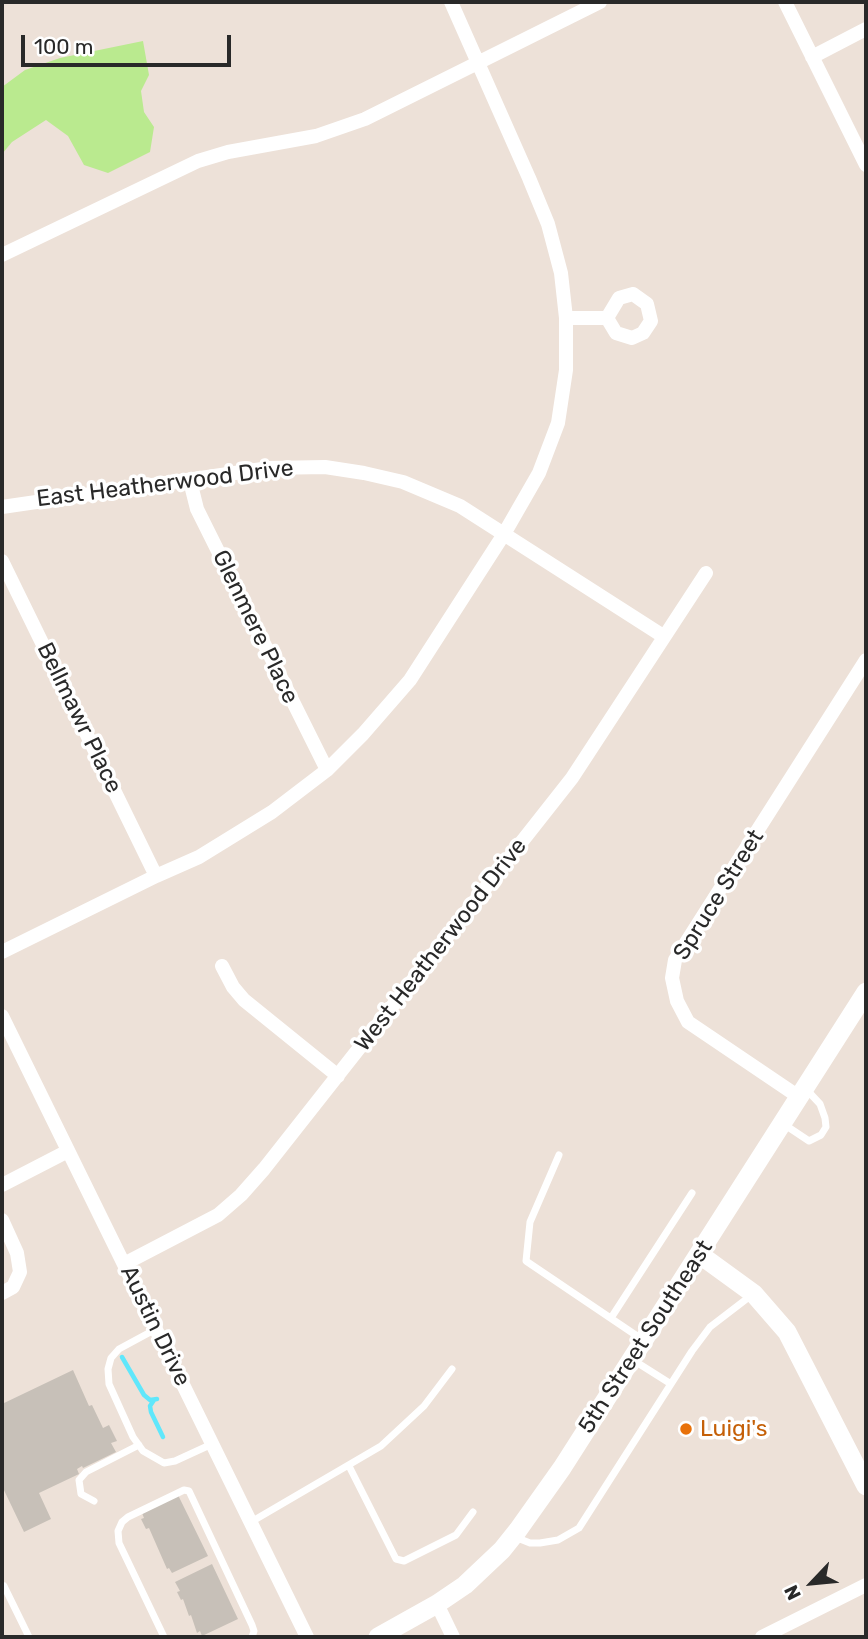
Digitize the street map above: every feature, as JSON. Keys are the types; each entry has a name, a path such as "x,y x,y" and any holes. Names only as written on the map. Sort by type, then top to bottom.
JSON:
{"main road":[{"name":"5th Street Southeast","path":"378,1637 437,1604 484,1568 513,1536 562,1468 866,992"},
{"path":"699,1254 754,1294 787,1332 866,1486"}],"street":[{"path":"2,952 199,857 272,813 327,770 410,680 504,534 539,473 558,423 566,370 566,318 562,273 548,224 451,2"},
{"path":"2,255 198,160 331,132 365,119 600,2"},
{"path":"785,2 866,165"},
{"path":"812,57 866,29"},
{"path":"566,318 607,318"},
{"name":"East Heatherwood Drive","path":"2,507 269,468 325,467 364,473 424,489 460,506 663,636"},
{"name":"Glenmere Place","path":"190,481 197,509 327,770"},
{"name":"Bellmawr Place","path":"2,561 156,876"},
{"name":"West Heatherwood Drive","path":"124,1264 206,1223 232,1204 264,1170 572,778 706,573"},
{"name":"Spruce Street","path":"802,1093 688,1022 677,1001 672,978 675,960 866,660"},
{"path":"222,966 233,987 244,1000 338,1076"},
{"name":"Austin Drive","path":"2,1016 307,1637"},
{"path":"2,1185 68,1151"},
{"path":"2,1220 18,1253 20,1272 12,1287 2,1293"},
{"path":"762,1637 866,1585"},
{"path":"437,1604 453,1637"}],"lane":[{"path":"783,1123 809,1141 821,1135 826,1127 820,1104 802,1093"},
{"path":"559,1155 530,1222 526,1261 643,1340"},
{"path":"611,1318 692,1194"},
{"path":"513,1536 530,1543 541,1543 558,1540 579,1528 710,1327 754,1294"},
{"path":"156,1329 119,1349 111,1358 107,1377 133,1437 153,1458 164,1463 175,1461 212,1444"},
{"path":"631,1359 671,1384"},
{"path":"251,1521 381,1446 424,1406 452,1369"},
{"path":"94,1501 81,1494 79,1480 86,1472 139,1445"},
{"path":"349,1466 396,1559 404,1561 456,1535 474,1511"},
{"path":"164,1637 119,1543 118,1531 128,1517 184,1490 189,1491 252,1625 252,1637"},
{"path":"4,1586 29,1637"}],"green space":[{"path":"143,41 149,75 141,91 144,112 154,127 150,152 108,173 84,165 68,136 46,120 12,142 2,154 2,87 25,70 60,58"}],"building":[{"path":"73,1370 89,1406 92,1405 103,1428 109,1425 117,1441 111,1443 116,1452 83,1468 82,1466 77,1469 79,1474 39,1493 51,1519 24,1532 2,1486 2,1404"},
{"path":"178,1495 208,1556 172,1573 167,1569 149,1528 146,1529 141,1519 144,1518 142,1513"},
{"path":"212,1564 238,1619 202,1636 200,1631 197,1633 191,1615 189,1616 183,1599 181,1600 177,1592 180,1591 175,1582"}],"waterway":[{"path":"122,1357 144,1395 150,1400 157,1399"},
{"path":"154,1400 150,1406 151,1412 163,1437"}],"place":[{"name":"Luigi's","path":"686,1429"}]}
